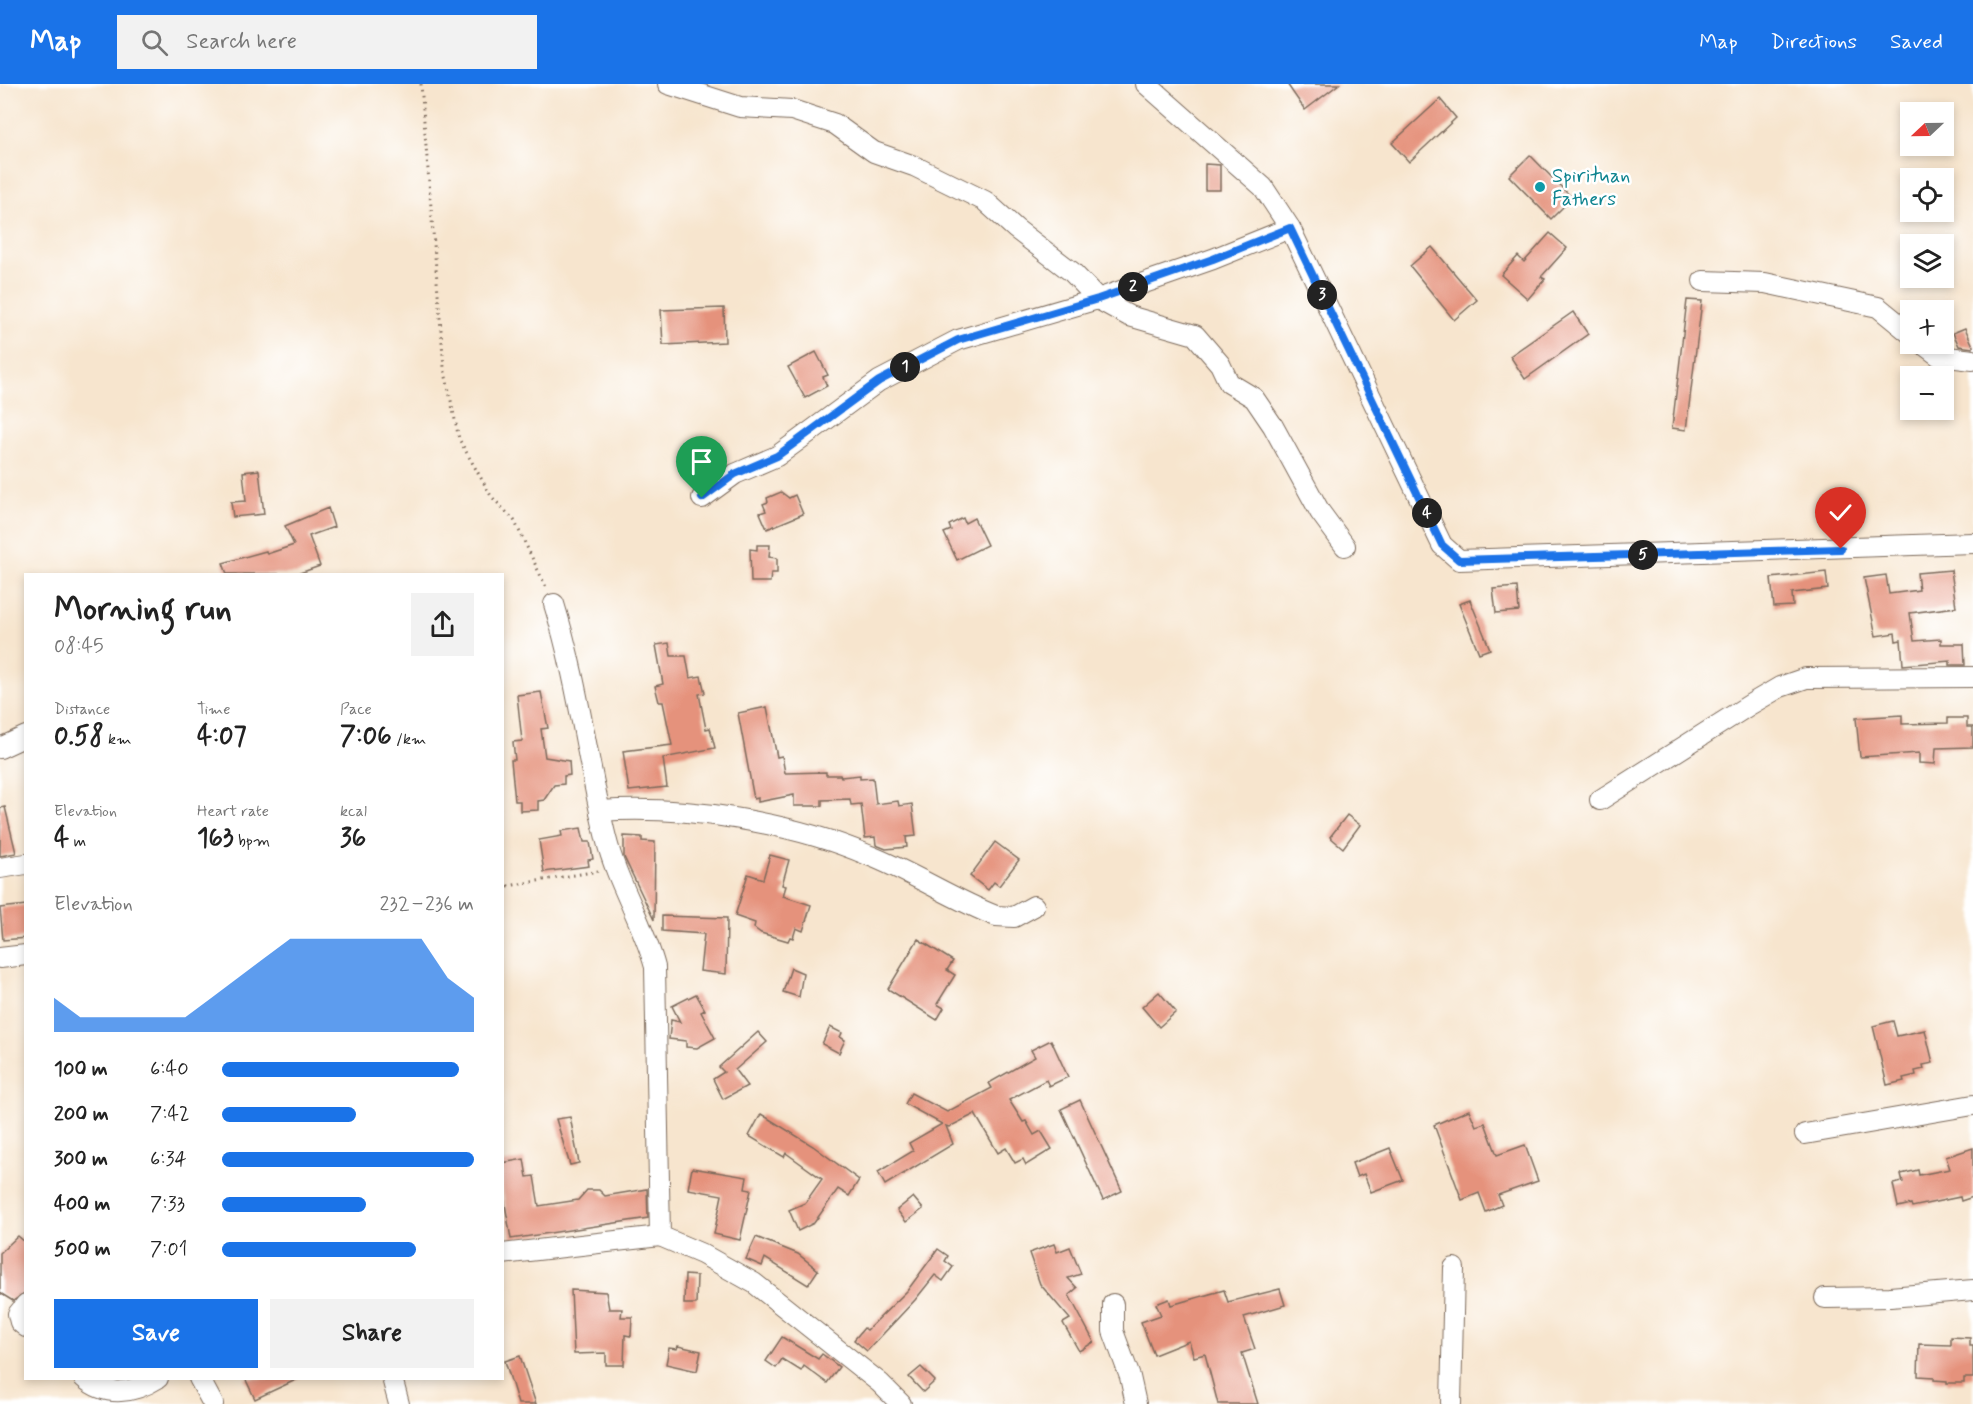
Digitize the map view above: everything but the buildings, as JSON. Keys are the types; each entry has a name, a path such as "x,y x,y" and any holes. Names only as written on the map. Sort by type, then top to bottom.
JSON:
{"street":[{"path":"668,84 740,107 792,110 835,124 874,152 914,166 985,201 1016,229 1072,272 1098,299 1129,316 1194,335 1220,364 1229,383 1254,398 1273,426 1320,512 1346,546"},
{"path":"1146,84 1263,187 1290,228 1442,545 1459,560 1973,543"},
{"path":"702,498 735,474 777,456 879,381 958,340 1098,299 1213,259 1290,228"},
{"path":"1703,281 1765,283 1878,308 1900,325"},
{"path":"1936,354 1973,360"},
{"path":"554,604 568,652 600,811 617,873 649,945 657,984 660,1236"},
{"path":"1600,800 1751,704 1780,687 1806,678 1973,677"},
{"path":"0,748 24,737"},
{"path":"600,811 657,809 773,826 820,838 869,855 996,916 1014,917 1034,906"},
{"path":"0,868 24,864"},
{"path":"0,958 24,955"},
{"path":"1805,1134 1973,1105"},
{"path":"504,1254 660,1236 702,1254 754,1283 880,1383 901,1404"},
{"path":"1451,1404 1454,1268"},
{"path":"1825,1298 1890,1297 1973,1290"},
{"path":"1113,1304 1113,1331 1130,1377 1136,1404"},
{"path":"24,1306 18,1314 20,1322 24,1325"},
{"path":"86,1380 94,1387 114,1392 135,1389 154,1380"},
{"path":"200,1380 213,1404"},
{"path":"393,1380 399,1404"}],"path":[{"path":"421,84 444,367 459,439 492,496 514,520 554,604"},
{"path":"504,887 563,875 602,871 617,873"}],"place":[{"name":"Spirituan Fathers","path":"1540,187"}],"route":[{"path":"702,498 735,474 777,456 879,381 958,340 1098,299 1213,259 1290,228 1442,545 1459,560 1841,549"}]}
